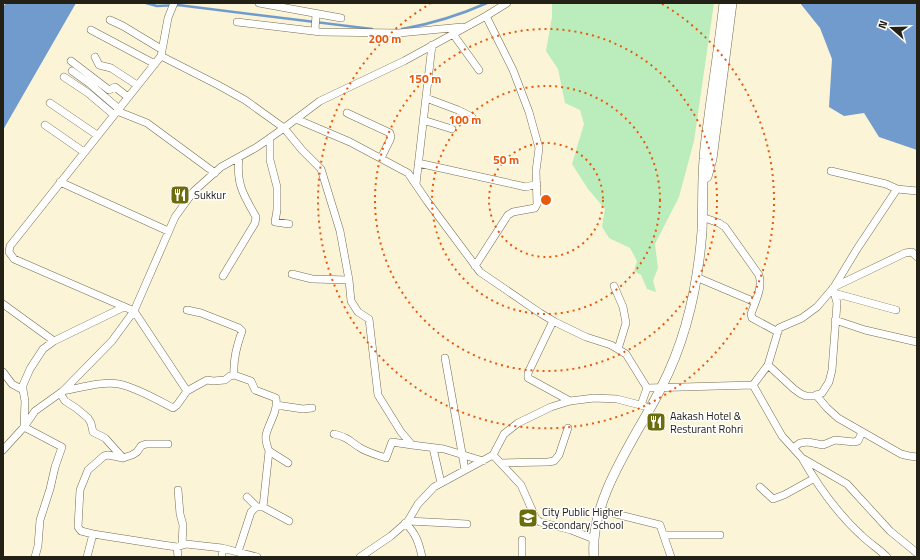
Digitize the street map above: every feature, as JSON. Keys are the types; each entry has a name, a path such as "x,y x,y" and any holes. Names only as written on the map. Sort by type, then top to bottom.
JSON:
{"main road":[{"path":"594,557 594,539 600,510 646,406 661,388 676,352 691,308 699,254 704,158 724,3"},
{"path":"702,194 712,159 732,3"}],"street":[{"path":"174,3 168,18 161,53 155,64 60,182 6,244 14,259 134,311 187,391"},
{"path":"258,3 316,16 341,18"},
{"path":"3,450 24,427 35,410 61,392 112,341 134,311 175,217 194,191 215,172 270,138 320,101 404,61 507,3"},
{"path":"315,29 316,16"},
{"path":"475,266 508,215 513,212 535,208 537,204 536,171 539,148 529,112 513,70 486,16"},
{"path":"110,20 161,53 245,100 284,128 302,150 321,168 340,231 349,280 351,301 358,312 369,319 378,394 401,432 412,445"},
{"path":"237,22 315,29 400,33 467,26"},
{"path":"92,30 155,64"},
{"path":"453,34 479,70"},
{"path":"416,184 432,45"},
{"path":"95,58 99,65 111,68 138,85"},
{"path":"71,61 109,90 115,87 128,97"},
{"path":"72,71 90,84 117,111"},
{"path":"64,78 117,111 147,124 215,172"},
{"path":"426,98 472,117"},
{"path":"50,104 97,135"},
{"path":"346,112 390,133 391,138 381,158"},
{"path":"296,119 350,142 408,173 480,272 553,321 586,337 611,345 626,354 647,388 646,406 617,399 594,398 570,401 551,406 518,423 504,434 493,455 434,487 418,504 407,522 391,536 360,557"},
{"path":"423,120 452,129"},
{"path":"45,125 84,152"},
{"path":"270,138 270,160 277,187 278,210 276,222 289,224"},
{"path":"223,276 255,223 256,217 239,185 237,171 239,157"},
{"path":"418,163 526,187 537,184"},
{"path":"831,171 886,184 898,189 917,191"},
{"path":"60,182 168,231"},
{"path":"753,385 768,365 779,328 802,318 817,307 834,289 857,249 898,189"},
{"path":"702,217 719,223 725,227 759,275 761,283 751,314 752,318 778,332"},
{"path":"834,289 905,253 912,252 917,257"},
{"path":"292,274 312,279 349,280"},
{"path":"696,277 755,302"},
{"path":"614,286 623,307 626,323 618,349"},
{"path":"834,289 896,310"},
{"path":"768,365 801,394 806,396 816,395 822,392 829,382 832,370 837,303 834,289"},
{"path":"3,304 54,341"},
{"path":"24,427 25,401 23,390 30,369 43,349 54,341 124,307"},
{"path":"187,310 201,313 239,328 242,331 235,352 233,364 234,375"},
{"path":"835,320 865,330 917,342"},
{"path":"553,321 528,373 528,378 570,401"},
{"path":"445,358 464,455 465,470"},
{"path":"3,372 12,384 23,390"},
{"path":"61,392 106,384 120,384 173,408 187,391 207,380 225,380 234,375 251,380 255,390 276,398 274,416 266,435 266,443 269,451 260,507"},
{"path":"647,388 753,385"},
{"path":"753,385 782,436 802,458 813,479 861,536 881,550 888,557"},
{"path":"61,392 65,402 76,408 88,418 92,423 93,432 104,438 123,458"},
{"path":"816,395 826,408 838,418 901,454 917,456"},
{"path":"276,405 303,409 312,408"},
{"path":"24,427 62,447 40,520 38,546 35,557"},
{"path":"501,463 554,461 559,455 568,428"},
{"path":"793,448 800,443 808,442 823,445 835,440 854,442 858,441 862,432"},
{"path":"334,434 344,436 360,448 386,458 392,442 433,448 483,461"},
{"path":"168,444 146,444 141,446 132,455 123,458 108,455 104,456 88,470 80,490 78,527 81,531 92,534 180,546 186,544 222,548 257,557"},
{"path":"433,448 441,483"},
{"path":"269,451 288,463"},
{"path":"493,455 521,485 536,519 540,522 571,530 594,539"},
{"path":"802,458 847,484 890,531 917,553"},
{"path":"760,487 773,499 784,495 813,479"},
{"path":"178,490 180,514 183,525 178,557"},
{"path":"247,497 260,507 289,521"},
{"path":"238,552 251,512 254,508 260,507"},
{"path":"600,510 657,523 660,525 671,557"},
{"path":"407,522 467,524"},
{"path":"407,522 416,537 422,557"},
{"path":"87,557 92,534"},
{"path":"664,535 720,535"},
{"path":"522,540 522,557"},
{"path":"222,548 222,557"}],"green space":[{"path":"552,3 714,3 694,141 679,197 655,244 658,268 653,281 656,292 647,289 641,275 634,271 637,261 630,248 609,238 602,227 605,209 588,189 572,164 584,124 580,110 565,103 558,69 546,51 552,17"}],"water":[{"path":"7,3 76,3 3,130 3,6"},
{"path":"800,3 917,3 917,150 879,137 864,113 844,116 829,107 832,59 820,28"}],"waterway":[{"path":"146,3 157,6 178,5 372,29"},
{"path":"402,29 445,19 487,3"}],"place":[{"name":"Sukkur","path":"180,195"},
{"name":"Aakash Hotel & Resturant Rohri","path":"656,422"},
{"name":"City Public Higher Secondary School","path":"528,518"}]}
